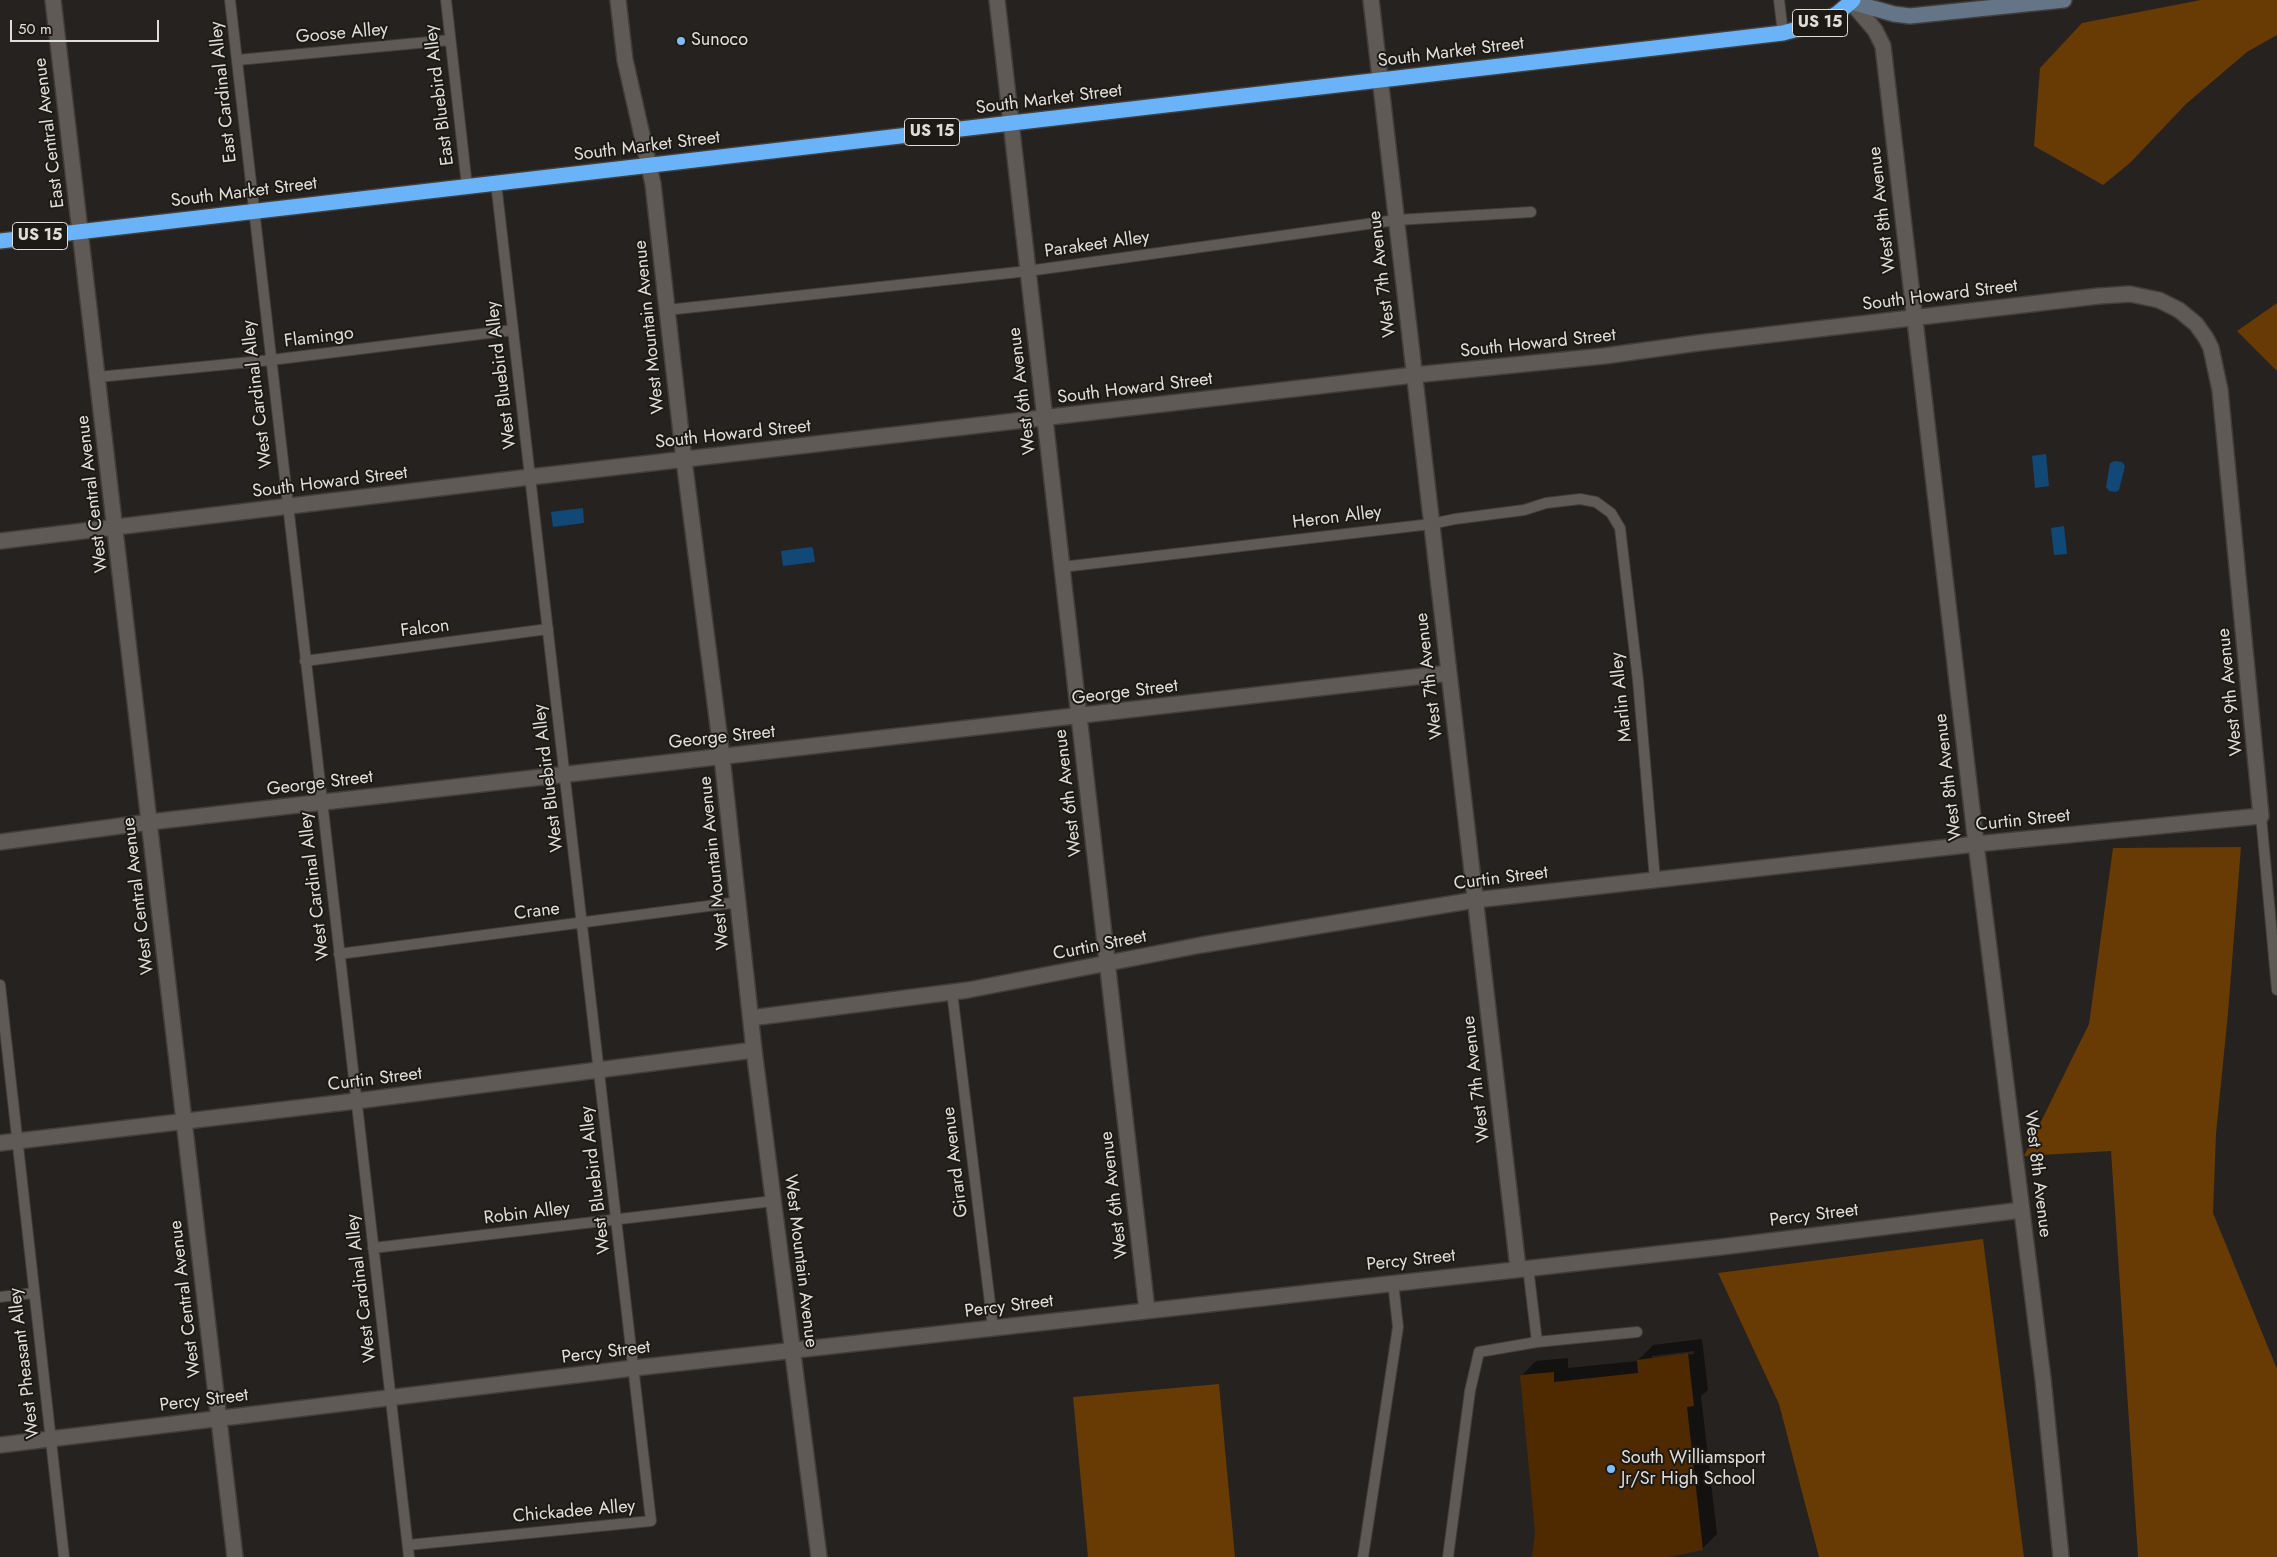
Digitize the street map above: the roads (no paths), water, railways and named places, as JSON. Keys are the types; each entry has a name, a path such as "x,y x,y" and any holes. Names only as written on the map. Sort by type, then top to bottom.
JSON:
{"highway":[{"name":"South Market Street","path":"0,241 1783,33 1820,23 1838,13 1852,1"}],"main road":[{"path":"1852,1 1887,12 1910,16 2064,0"}],"street":[{"name":"East Central Avenue","path":"54,0 81,231"},
{"name":"West Mountain Avenue","path":"618,0 625,60 653,184 684,460 739,902 754,1050 819,1557"},
{"name":"West 6th Avenue","path":"996,0 1147,1310"},
{"name":"West 7th Avenue","path":"1371,0 1475,900 1523,1268"},
{"name":"West 8th Avenue","path":"1852,1 1875,30 1883,46 1976,844 2043,1380 2061,1557"},
{"name":"West Central Avenue","path":"81,231 235,1557"},
{"name":"South Howard Street","path":"0,541 288,508 530,477 1414,375 1604,356 2100,296 2130,294 2159,300 2178,310 2196,324 2211,348 2220,390"},
{"name":"West 9th Avenue","path":"2220,390 2262,816"},
{"name":"George Street","path":"0,842 150,822 1079,717 1449,673"},
{"name":"Curtin Street","path":"751,1018 952,992 1201,945 1475,900 1976,844 2262,816"},
{"name":"Curtin Street","path":"0,1143 356,1101 754,1050"},
{"name":"Percy Street","path":"0,1445 634,1368 1731,1245 2022,1210"}],"lane":[{"name":"East Cardinal Alley","path":"230,0 253,211"},
{"name":"East Bluebird Alley","path":"446,0 467,186"},
{"path":"1779,0 1783,33"},
{"name":"Goose Alley","path":"237,60 450,40"},
{"name":"West Bluebird Alley","path":"496,183 634,1368"},
{"name":"West Cardinal Alley","path":"253,211 409,1557"},
{"name":"Parakeet Alley","path":"667,310 1028,271 1396,220 1531,212"},
{"name":"Flamingo","path":"98,377 271,360 514,330"},
{"name":"Heron Alley","path":"1062,567 1431,524 1455,518 1524,510 1546,503 1580,499 1596,502 1611,513"},
{"name":"Marlin Alley","path":"1611,513 1620,528 1638,680 1655,880"},
{"name":"Falcon","path":"305,661 548,629"},
{"name":"West 9th Avenue","path":"2262,816 2277,990"},
{"name":"Crane","path":"339,954 739,902"},
{"name":"West Pheasant Alley","path":"0,987 64,1557"},
{"name":"Girard Avenue","path":"952,992 993,1328"},
{"name":"Robin Alley","path":"373,1248 773,1201"},
{"path":"1523,1268 1537,1342"},
{"path":"1363,1557 1398,1326 1393,1282"},
{"path":"0,1296 33,1293"},
{"path":"1448,1557 1470,1391 1479,1352 1537,1342 1637,1332"},
{"name":"Chickadee Alley","path":"408,1545 651,1521 634,1368"}],"water":[{"path":"2046,454 2049,486 2035,488 2032,456"},
{"path":"2115,461 2122,462 2125,466 2119,490 2116,492 2109,491 2106,487 2110,463"},
{"path":"583,508 584,523 553,527 551,512"},
{"path":"2064,526 2067,554 2054,555 2051,528"},
{"path":"813,548 815,562 783,566 781,551"}],"place":[{"name":"Sunoco","path":"681,41"},
{"name":"South Williamsport Jr/Sr High School","path":"1611,1469"}]}
